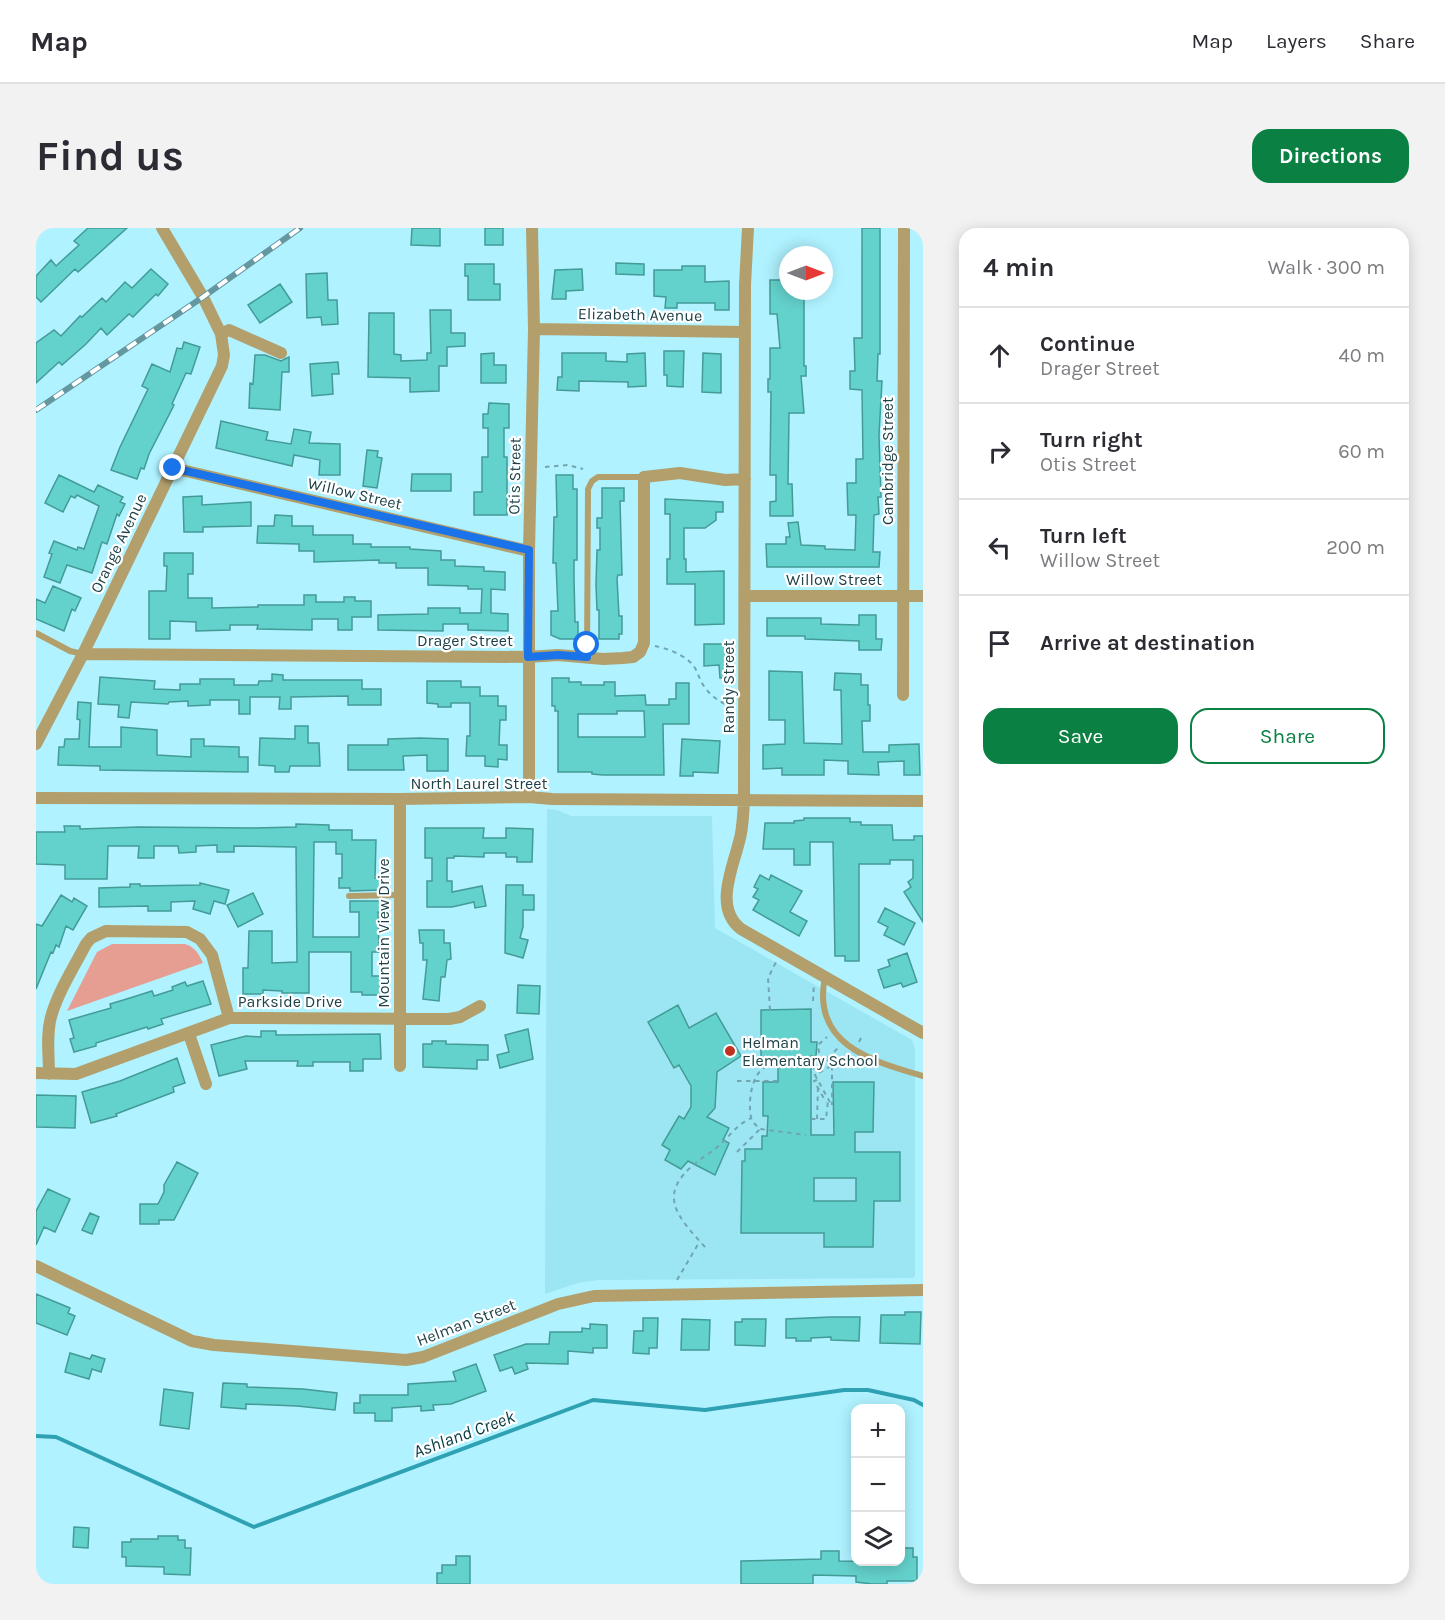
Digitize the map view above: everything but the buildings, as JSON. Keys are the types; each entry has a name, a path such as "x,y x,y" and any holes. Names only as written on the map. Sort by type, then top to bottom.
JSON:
{"street":[{"path":"162,228 203,297 221,333 229,330 281,353"},
{"name":"Otis Street","path":"529,797 529,550 534,329 532,228"},
{"name":"Randy Street","path":"748,228 745,332 744,801 742,830 729,878 727,902 731,919 741,929 923,1033"},
{"name":"Cambridge Street","path":"903,694 904,228"},
{"name":"Elizabeth Avenue","path":"534,329 745,332"},
{"name":"Orange Avenue","path":"36,744 83,654 222,366 224,355 221,333"},
{"name":"Willow Street","path":"173,468 529,550"},
{"path":"644,643 644,477 681,472 726,480 745,479"},
{"name":"Willow Street","path":"745,596 923,596"},
{"name":"Drager Street","path":"83,654 528,657 558,655 603,659 633,657 640,652 644,643"},
{"name":"North Laurel Street","path":"36,798 529,797 744,801 923,801"},
{"name":"Mountain View Drive","path":"399,1066 400,799"},
{"path":"42,1074 50,1019 55,1004 86,944 91,938 106,931 188,932 200,939 212,955 229,1018"},
{"name":"Parkside Drive","path":"42,1074 76,1074 229,1018 460,1017 480,1006"},
{"path":"189,1034 206,1084"},
{"name":"Helman Street","path":"36,1266 192,1341 406,1360 434,1353 558,1304 594,1296 923,1290"}],"lane":[{"path":"587,657 588,489 592,481 598,477 644,477"},
{"path":"36,633 70,651 83,654"},
{"path":"349,896 400,895"},
{"path":"825,977 822,1006 834,1032 844,1044 867,1058 923,1076"}],"path":[{"path":"545,467 568,465 584,469"},
{"path":"644,643 683,657 696,669 702,684 718,700 732,707 744,708"},
{"path":"770,1010 768,978 776,962"},
{"path":"823,1060 818,1045 830,1035"},
{"path":"827,1058 831,1066 832,1106 814,1081 812,1065 827,1058 840,1047"},
{"path":"803,1065 766,1067 754,1081 751,1092 752,1118 760,1129 806,1136"},
{"path":"815,1076 831,1066"},
{"path":"737,1081 777,1081"},
{"path":"811,1119 826,1119 827,1102 814,1081"},
{"path":"817,1119 818,1087"},
{"path":"705,1247 674,1208 675,1190 678,1183 696,1163 716,1148 743,1122 752,1118"},
{"path":"737,1152 760,1129"},
{"path":"677,1280 700,1241"}],"shaded area":[{"name":"Helman Elementary School","path":"547,809 557,810 571,816 712,816 715,928 912,1040 915,1049 915,1276 913,1278 598,1280 578,1283 545,1294"},
{"path":"112,944 185,944 196,951 203,963 67,1011 97,952"}],"waterway":[{"name":"Ashland Creek","path":"36,1436 56,1437 254,1527 593,1400 705,1410 844,1390 868,1390 914,1400 923,1405"}],"railway":[{"path":"36,410 300,228"}],"place":[{"name":"Helman Elementary School","path":"730,1051"}],"route":[{"path":"173,468 529,550 528,657 558,655 587,657 587,645"}]}
